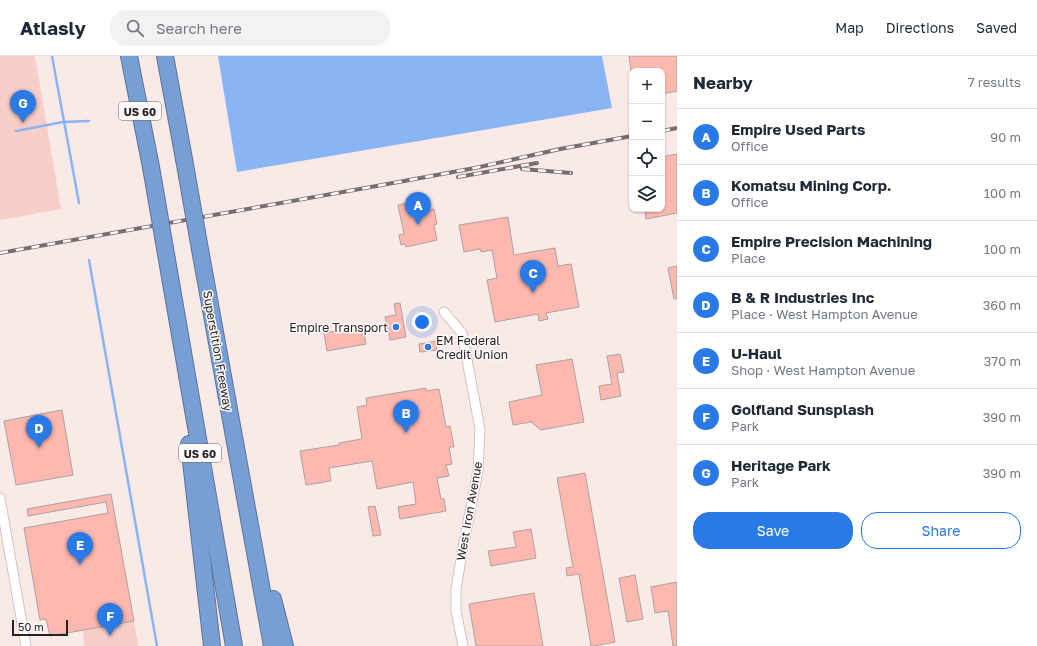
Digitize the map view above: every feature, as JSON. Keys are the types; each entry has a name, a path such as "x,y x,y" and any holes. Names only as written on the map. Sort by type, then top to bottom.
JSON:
{"highway":[{"name":"US 60","path":"129,56 151,167 234,646"},
{"name":"Superstition Freeway","path":"166,58 272,646"},
{"path":"167,260 212,646"},
{"path":"240,465 285,646"}],"street":[{"name":"West Iron Avenue","path":"444,312 462,333 480,429 478,471 456,589 456,611 463,646"},
{"path":"0,498 26,646"}],"shaded area":[{"path":"0,56 35,56 61,209 0,220"},
{"path":"134,621 138,646 84,646 83,630"}],"water":[{"path":"218,56 602,56 612,108 237,172"}],"building":[{"path":"629,56 677,56 677,91 665,93 665,68 631,68"},
{"path":"677,154 677,213 646,219 645,212 665,212 665,156"},
{"path":"407,203 409,214 434,209 437,224 434,225 437,240 406,247 405,244 401,245 399,235 404,234 398,205"},
{"path":"508,217 514,255 555,248 558,266 571,264 579,307 546,313 548,319 539,321 538,314 495,322 487,280 497,278 492,250 481,252 480,249 464,252 459,225"},
{"path":"677,266 677,299 674,299 668,268"},
{"name":"Empire Transport","path":"400,303 406,337 390,340 385,317 396,315 394,304"},
{"path":"363,327 366,344 327,351 324,333"},
{"name":"EM Federal Credit Union","path":"436,341 437,350 420,352 419,344"},
{"path":"620,354 624,372 617,373 621,396 601,400 599,386 612,384 607,356"},
{"path":"572,359 584,422 541,430 531,422 513,425 509,402 542,395 536,365"},
{"path":"426,388 426,391 439,389 446,427 450,426 454,447 449,447 452,464 446,465 449,476 437,478 441,499 444,499 446,511 400,519 398,507 416,504 413,482 377,489 372,461 329,468 331,481 306,485 300,451 339,445 339,443 362,439 357,407 367,405 366,398"},
{"path":"62,410 73,475 16,485 4,421"},
{"path":"585,473 615,642 594,646 591,646 579,574 567,576 566,568 573,567 557,478"},
{"path":"111,494 134,621 50,636 46,619 40,620 24,528 108,513 106,502 28,516 27,509"},
{"path":"375,506 381,535 373,536 368,507"},
{"path":"531,529 536,558 491,566 488,551 516,547 513,532"},
{"path":"635,575 643,619 627,622 619,578"},
{"path":"677,582 677,646 673,646 668,611 655,613 651,587"},
{"path":"534,593 543,646 476,646 469,604"}],"waterway":[{"path":"52,56 79,203"},
{"path":"16,131 63,122 89,121"},
{"path":"89,260 157,646"}],"railway":[{"path":"665,130 677,128"},
{"path":"0,253 475,168 560,149 629,137"},
{"path":"458,177 537,163"},
{"path":"522,169 571,173"}],"place":[{"name":"Heritage Park","path":"23,123"},
{"name":"Empire Used Parts","path":"418,225"},
{"name":"Empire Precision Machining","path":"533,293"},
{"name":"Empire Transport","path":"396,327"},
{"name":"EM Federal Credit Union","path":"428,347"},
{"name":"Komatsu Mining Corp.","path":"406,433"},
{"name":"B & R Industries Inc","path":"39,448"},
{"name":"U-Haul","path":"80,565"},
{"name":"Golfland Sunsplash","path":"110,636"}]}
